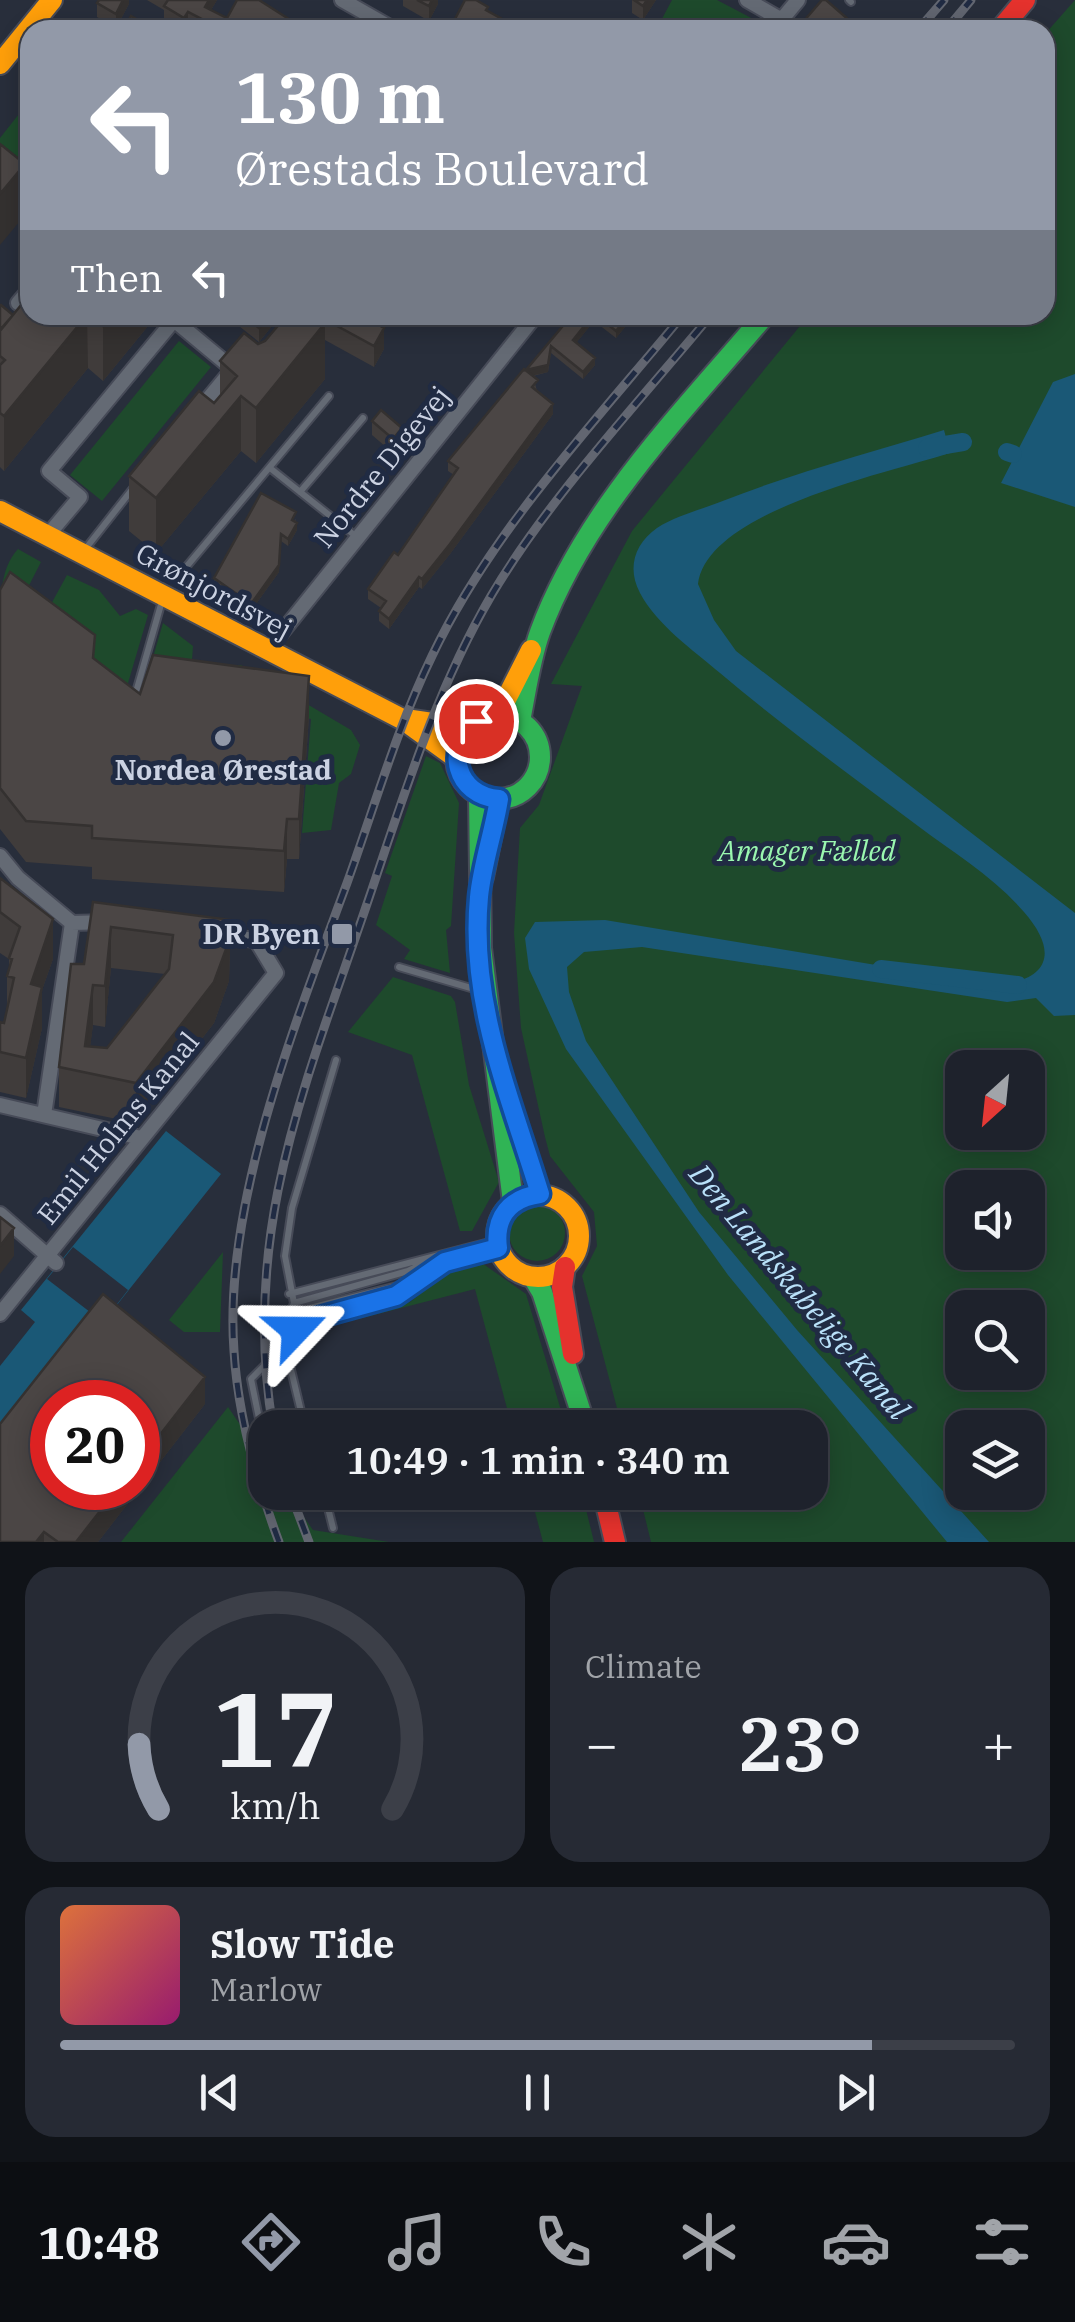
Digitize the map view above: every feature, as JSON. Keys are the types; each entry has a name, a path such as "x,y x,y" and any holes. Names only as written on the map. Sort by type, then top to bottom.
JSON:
{"street":[{"path":"35,20 52,0"},
{"path":"342,0 378,20"},
{"path":"746,0 772,20"},
{"path":"782,20 798,0"},
{"path":"1008,20 1025,0"},
{"path":"48,535 80,497 49,472 170,325"},
{"path":"180,325 233,368 189,422"},
{"name":"Nordre Digevej","path":"267,651 522,325"},
{"path":"498,715 570,569 608,508 756,325"},
{"name":"Grønjordsvej","path":"0,511 402,718 456,758"},
{"path":"520,721 538,640"},
{"path":"498,715 520,721 539,746 539,768 520,793 489,797 462,779 456,758 467,728 498,715"},
{"name":"Grønjordsvej","path":"402,718 467,728"},
{"path":"489,797 474,847 482,991 513,1202"},
{"path":"0,856 18,878 72,923"},
{"path":"72,923 85,919 123,924"},
{"path":"44,1115 72,923"},
{"name":"Emil Holms Kanal","path":"0,1314 52,1258 141,1138 276,973 256,940 199,933"},
{"path":"496,1066 540,1194"},
{"path":"0,1105 141,1138"},
{"path":"581,1410 542,1292 533,1277 511,1268 497,1244 498,1222 513,1202 540,1194 566,1205 579,1229 562,1287 583,1410"},
{"path":"0,1214 52,1258"},
{"path":"533,1277 565,1267"},
{"path":"607,1510 615,1542"}],"lane":[{"path":"187,566 329,396"},
{"path":"300,492 363,418"},
{"path":"270,468 358,538"},
{"path":"82,553 144,476"},
{"path":"136,692 164,595"},
{"path":"399,967 482,991"},
{"path":"301,1410 285,1345 284,1329 294,1303 284,1271 292,1208 336,1060"},
{"path":"290,1294 497,1244"},
{"path":"291,1358 298,1323 310,1308 420,1280 445,1262 497,1244"},
{"path":"294,1303 408,1271 438,1256"},
{"path":"257,1410 251,1378 285,1345"},
{"path":"328,1510 333,1528"}],"green space":[{"path":"672,0 717,0 755,20 661,20"},
{"name":"Amager Fælled","path":"1075,0 1075,1542 651,1542 643,1510 828,1510 828,1410 617,1410 582,1276 597,1246 594,1212 550,1156 521,1028 514,933 520,828 539,805 582,686 551,684 632,531 801,325 1055,325 1055,23"},
{"path":"20,113 20,159 0,143"},
{"path":"179,341 211,367 102,501 70,475"},
{"path":"18,549 41,562 20,603 50,606 67,575 99,590 120,616 136,609 148,615 126,690 0,628 4,575"},
{"path":"163,623 193,646 192,660 199,666 241,665 351,730 360,745 351,774 339,783 331,830 302,833 311,719 141,698"},
{"path":"426,756 440,763 459,803 451,926 446,930 450,973 404,959 410,950 376,925 392,876 385,873"},
{"path":"393,977 451,996 455,1002 469,1085 499,1182 472,1231 460,1231 412,1055 348,1032"},
{"path":"537,1205 557,1213 565,1233 557,1253 537,1261 517,1253 509,1233 517,1213"},
{"path":"223,1252 220,1332 184,1332 169,1320"},
{"path":"479,1261 526,1294 561,1410 507,1410 475,1289 304,1333 410,1302 446,1273"},
{"path":"228,1407 248,1436 248,1510 299,1510 313,1530 389,1542 121,1542 146,1510 160,1510 160,1493"},
{"path":"535,1510 586,1510 594,1542 543,1542"}],"water":[{"path":"1075,374 1075,507 1001,483 1053,382"},
{"path":"944,430 950,453 845,484 765,516 732,536 709,558 698,584 714,620 736,651 1075,913 1075,1015 1054,1016 1036,998 1007,1002 642,947 584,952 567,967 569,992 586,1041 699,1212 797,1330 945,1493 945,1510 960,1510 989,1542 947,1542 728,1275 566,1049 529,969 525,938 535,922 605,920 996,985 1028,977 1038,970 1045,951 1042,939 1013,900 687,646 647,605 636,584 634,566 638,549 657,528 831,464"},
{"path":"166,1131 221,1174 57,1380 30,1380 30,1414 0,1452 0,1366 35,1322 21,1310"}],"pier":[{"path":"73,1247 128,1290 103,1322 47,1279"}],"building":[{"path":"123,0 116,14 97,3"},
{"path":"168,0 209,0 205,7 227,18 237,0 259,0 290,20 203,20 188,12 184,18 164,6"},
{"path":"465,0 476,0 504,20 457,20"},
{"path":"826,0 849,20 805,20"},
{"path":"0,144 20,160 20,170 0,194"},
{"path":"0,306 13,315 0,330"},
{"path":"20,306 20,325 79,325 4,416 0,413 0,365 5,360 0,356 0,331"},
{"path":"279,325 323,325 256,408 241,396 156,498 129,476 199,391 214,403 237,376 220,361 244,333 258,344"},
{"path":"335,325 384,328 374,346"},
{"path":"564,325 585,325 573,340 595,358 583,372 551,346 548,365 526,370"},
{"path":"524,369 538,380 532,387 553,404 450,544 422,579 419,577 389,619 379,611 386,601 368,589 394,552 398,555 458,468 448,461"},
{"path":"381,410 402,428 393,439 372,421"},
{"path":"261,493 296,512 292,520 297,523 288,539 281,534 279,565 251,604 214,578"},
{"name":"Nordea Ørestad","path":"10,572 95,635 93,658 140,694 153,655 309,676 299,819 287,819 284,851 92,838 92,826 26,821 0,788 0,590"},
{"path":"0,878 53,919 31,984 42,987 26,1058 0,1052 0,1022 4,1023 14,978 7,976 12,959 9,958 20,927 0,912"},
{"path":"93,902 231,920 229,941 214,982 136,1083 59,1067 71,964 84,964","holes":["111,927 173,935 169,969 107,1048 85,1046 93,985 105,986"]},
{"path":"0,1217 14,1228 0,1246"},
{"path":"103,1294 205,1377 160,1435 160,1380 35,1380"},
{"path":"30,1386 30,1510 101,1510 76,1542 58,1542 44,1532 36,1542 0,1542 0,1424"}],"waterway":[{"name":"Den Landskabelige Kanal","path":"927,448 963,442"},
{"name":"Den Landskabelige Kanal","path":"1007,452 1013,454"},
{"name":"Den Landskabelige Kanal","path":"881,969 1018,985"}],"railway":[{"path":"927,20 944,0"},
{"path":"954,20 971,0"},
{"path":"279,1542 256,1472 239,1400 234,1294 251,1175 286,1053 386,768 432,656 456,610 547,478 675,325"},
{"path":"271,1410 265,1356 265,1287 285,1157 323,1030 422,744 471,632 514,560 595,452 703,325"},
{"path":"297,1510 309,1542"}],"traffic: fast":[{"path":"520,721 540,632 583,545 639,464 756,325"},
{"path":"498,715 514,718 528,727 537,741 540,757 537,773 528,787 514,796 498,799 482,796 468,787 459,773 456,757 459,741 468,727 482,718 498,715"},
{"path":"479,794 481,948 513,1202"},
{"path":"510,1106 540,1194"},
{"path":"533,1277 542,1292 580,1410"}],"traffic: slow":[{"path":"36,20 52,0"},
{"path":"0,64 20,39"},
{"path":"0,511 402,719 456,758"},
{"path":"498,715 531,650"},
{"path":"405,719 467,728"},
{"path":"538,1195 554,1198 567,1207 576,1220 579,1236 576,1252 567,1265 554,1274 538,1277 522,1274 509,1265 500,1252 497,1236 500,1220 509,1207 522,1198 538,1195"}],"traffic: jam":[{"path":"1008,20 1025,0"},
{"path":"483,877 499,799"},
{"path":"565,1267 562,1287 573,1354"},
{"path":"607,1510 615,1542"}],"place":[{"name":"Nordea Ørestad","path":"223,738"},
{"name":"DR Byen","path":"342,934"}],"route":[{"path":"296,1330 298,1323 408,1291 445,1262 498,1248 498,1222 504,1211 513,1202 540,1194 496,1066 482,991 479,894 499,799 485,797 470,788 458,769 457,747 467,728 476,721"}]}
